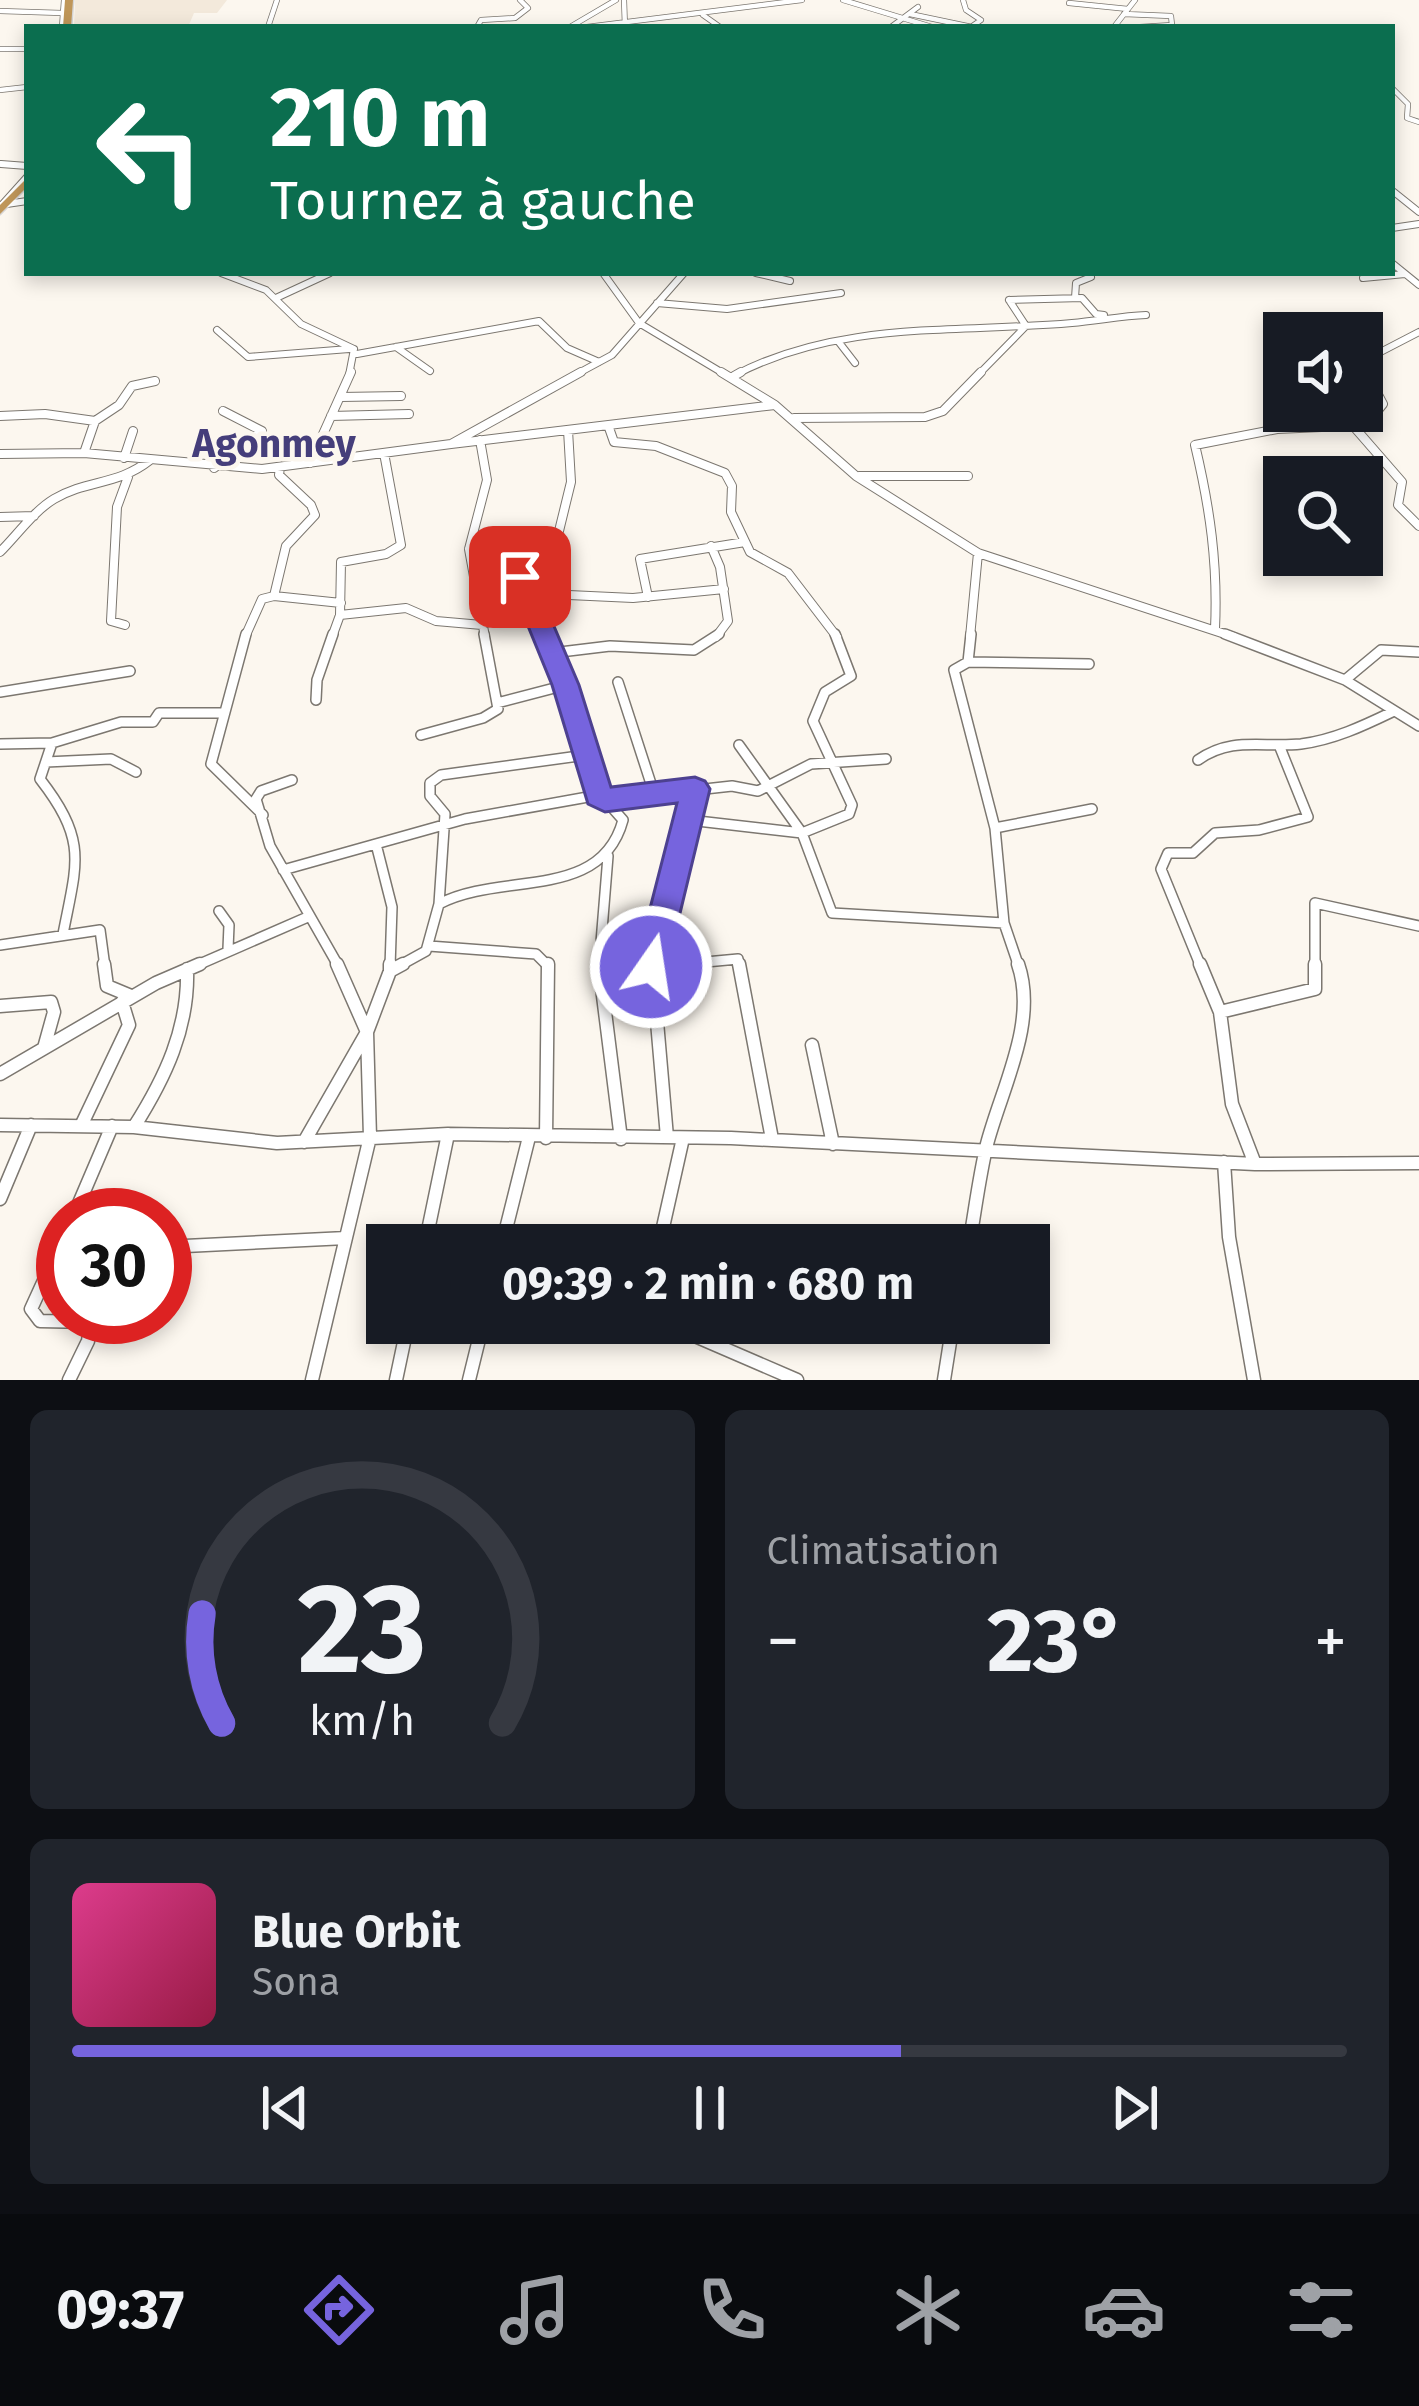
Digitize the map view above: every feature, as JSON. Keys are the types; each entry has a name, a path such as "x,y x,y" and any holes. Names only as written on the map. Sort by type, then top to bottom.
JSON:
{"highway":[{"path":"1,207 24,182"}],"street":[{"path":"16,11 23,0"},
{"path":"64,24 66,0"},
{"path":"479,24 520,16 528,8 520,0"},
{"path":"576,24 620,0"},
{"path":"713,0 719,13"},
{"path":"655,24 802,0"},
{"path":"843,0 955,24"},
{"path":"963,0 965,10 981,20 976,24"},
{"path":"1116,24 1135,0"},
{"path":"1069,3 1168,15 1170,24"},
{"path":"896,24 918,7"},
{"path":"0,11 62,13"},
{"path":"704,15 716,24"},
{"path":"908,16 925,24"},
{"path":"1395,91 1408,104 1407,118"},
{"path":"1396,118 1419,120"},
{"path":"1395,193 1419,212"},
{"path":"1395,216 1408,226"},
{"path":"1395,228 1419,224"},
{"path":"1395,266 1417,282"},
{"path":"1395,275 1405,274"},
{"path":"230,276 276,298 301,324 356,351"},
{"path":"250,283 257,276"},
{"path":"276,298 324,276"},
{"path":"606,276 639,323 734,376 794,418 820,448 856,476 978,553 1215,629 1345,680 1419,726"},
{"path":"451,444 623,346 681,276"},
{"path":"771,276 790,280"},
{"path":"1075,298 1076,283 1090,276"},
{"path":"1363,278 1384,276"},
{"path":"657,303 727,309 841,293"},
{"path":"1025,321 1010,300 1085,299 1096,314 1107,316"},
{"path":"734,376 775,354 921,328 1086,322 1146,314"},
{"path":"217,329 248,357 396,347 539,321 567,348 599,362"},
{"path":"794,418 933,416 955,401 1022,332 1025,321"},
{"path":"1383,350 1419,332"},
{"path":"838,341 855,362"},
{"path":"396,347 430,371"},
{"path":"310,463 341,397 356,351"},
{"path":"84,453 95,421 119,405 132,386 155,381"},
{"path":"341,397 401,396"},
{"path":"0,454 84,453 214,468 280,466 776,405"},
{"path":"214,468 262,431 223,411"},
{"path":"0,416 44,414 95,421"},
{"path":"331,416 409,414"},
{"path":"608,425 614,442 656,446 725,473 732,486 731,512 746,542 756,556 788,573 839,640 851,680 825,692 813,721 836,763 852,810 802,833 689,820"},
{"path":"124,458 134,430"},
{"path":"559,531 565,519 571,455 568,430"},
{"path":"1215,629 1214,531 1196,445 1263,432"},
{"path":"1358,432 1402,482 1398,505 1419,526"},
{"path":"421,735 442,723 497,714 470,549 487,480 480,440"},
{"path":"316,700 317,680 340,609 342,559 386,554 400,545 384,453"},
{"path":"0,552 62,494 128,477 150,460"},
{"path":"274,596 286,546 315,515 311,505 279,475 280,466"},
{"path":"856,476 968,476"},
{"path":"125,625 111,621 117,507 128,477"},
{"path":"5,517 34,516"},
{"path":"5,517 24,530"},
{"path":"470,549 486,538 520,550 551,578 551,594"},
{"path":"648,597 640,559 746,542"},
{"path":"552,652 619,646 679,653 708,645 727,626 724,589 710,546"},
{"path":"968,662 978,553"},
{"path":"520,577 531,560"},
{"path":"474,581 520,577"},
{"path":"520,577 566,685 602,798 622,820"},
{"path":"263,815 211,764 251,617 262,599 274,596 340,609 406,608 436,621 482,625 530,598 551,594 648,597 724,589"},
{"path":"1345,680 1381,650 1419,652"},
{"path":"972,1224 986,1148 1027,1011 1026,986 1004,923 995,828 954,670 968,662 1089,664"},
{"path":"0,692 130,670"},
{"path":"618,682 654,793"},
{"path":"497,703 566,685"},
{"path":"1198,760 1223,742 1279,745 1346,734 1392,712"},
{"path":"0,744 52,743 121,722 153,722 159,713 222,713"},
{"path":"52,743 42,785 61,806 79,851 63,934"},
{"path":"739,745 802,833 828,908 838,916 1004,923"},
{"path":"1255,1164 1232,1104 1220,1012 1161,869 1168,853 1192,853 1215,833 1258,830 1308,817 1279,745"},
{"path":"390,971 422,956 439,904 445,814 428,790 435,778 586,754"},
{"path":"46,762 111,759 136,772"},
{"path":"283,870 524,806 732,786 758,791 802,767 886,759"},
{"path":"292,780 257,794 263,815 283,870 341,970 367,1032 370,1137 312,1380"},
{"path":"667,1138 651,967 695,789"},
{"path":"621,1139 598,956 608,856 637,795"},
{"path":"995,828 1092,809"},
{"path":"304,1142 367,1032 390,971 392,907 376,844"},
{"path":"439,904 456,892 512,887 574,873 608,856"},
{"path":"1220,1012 1315,989 1315,903 1419,926"},
{"path":"218,910 229,926 228,949"},
{"path":"0,1075 126,999 228,949 310,916"},
{"path":"0,945 100,930 107,986 126,999 129,1025 81,1126"},
{"path":"429,946 536,954 547,961 551,972 546,1138"},
{"path":"651,967 738,959 772,1139"},
{"path":"134,1127 164,1074 184,1017 187,968"},
{"path":"0,1006 45,1001 54,1005 44,1048"},
{"path":"812,1045 833,1144"},
{"path":"0,1125 134,1127 257,1142 448,1134 772,1139 1255,1164 1419,1163"},
{"path":"0,1199 32,1126"},
{"path":"86,1188 112,1126"},
{"path":"429,1224 448,1134"},
{"path":"507,1224 529,1137"},
{"path":"664,1224 683,1138"},
{"path":"1224,1162 1229,1237 1254,1380"},
{"path":"192,1246 346,1238"},
{"path":"69,1380 87,1344"},
{"path":"396,1380 404,1344"},
{"path":"469,1380 478,1344"},
{"path":"714,1344 797,1380"},
{"path":"944,1380 950,1344"}],"shaded area":[{"path":"75,0 227,0 217,13 194,13 189,24 74,24"}],"district":[{"name":"Agonmey","path":"274,443"}],"route":[{"path":"520,577 566,685 599,795 605,800 695,789 651,967"}]}
